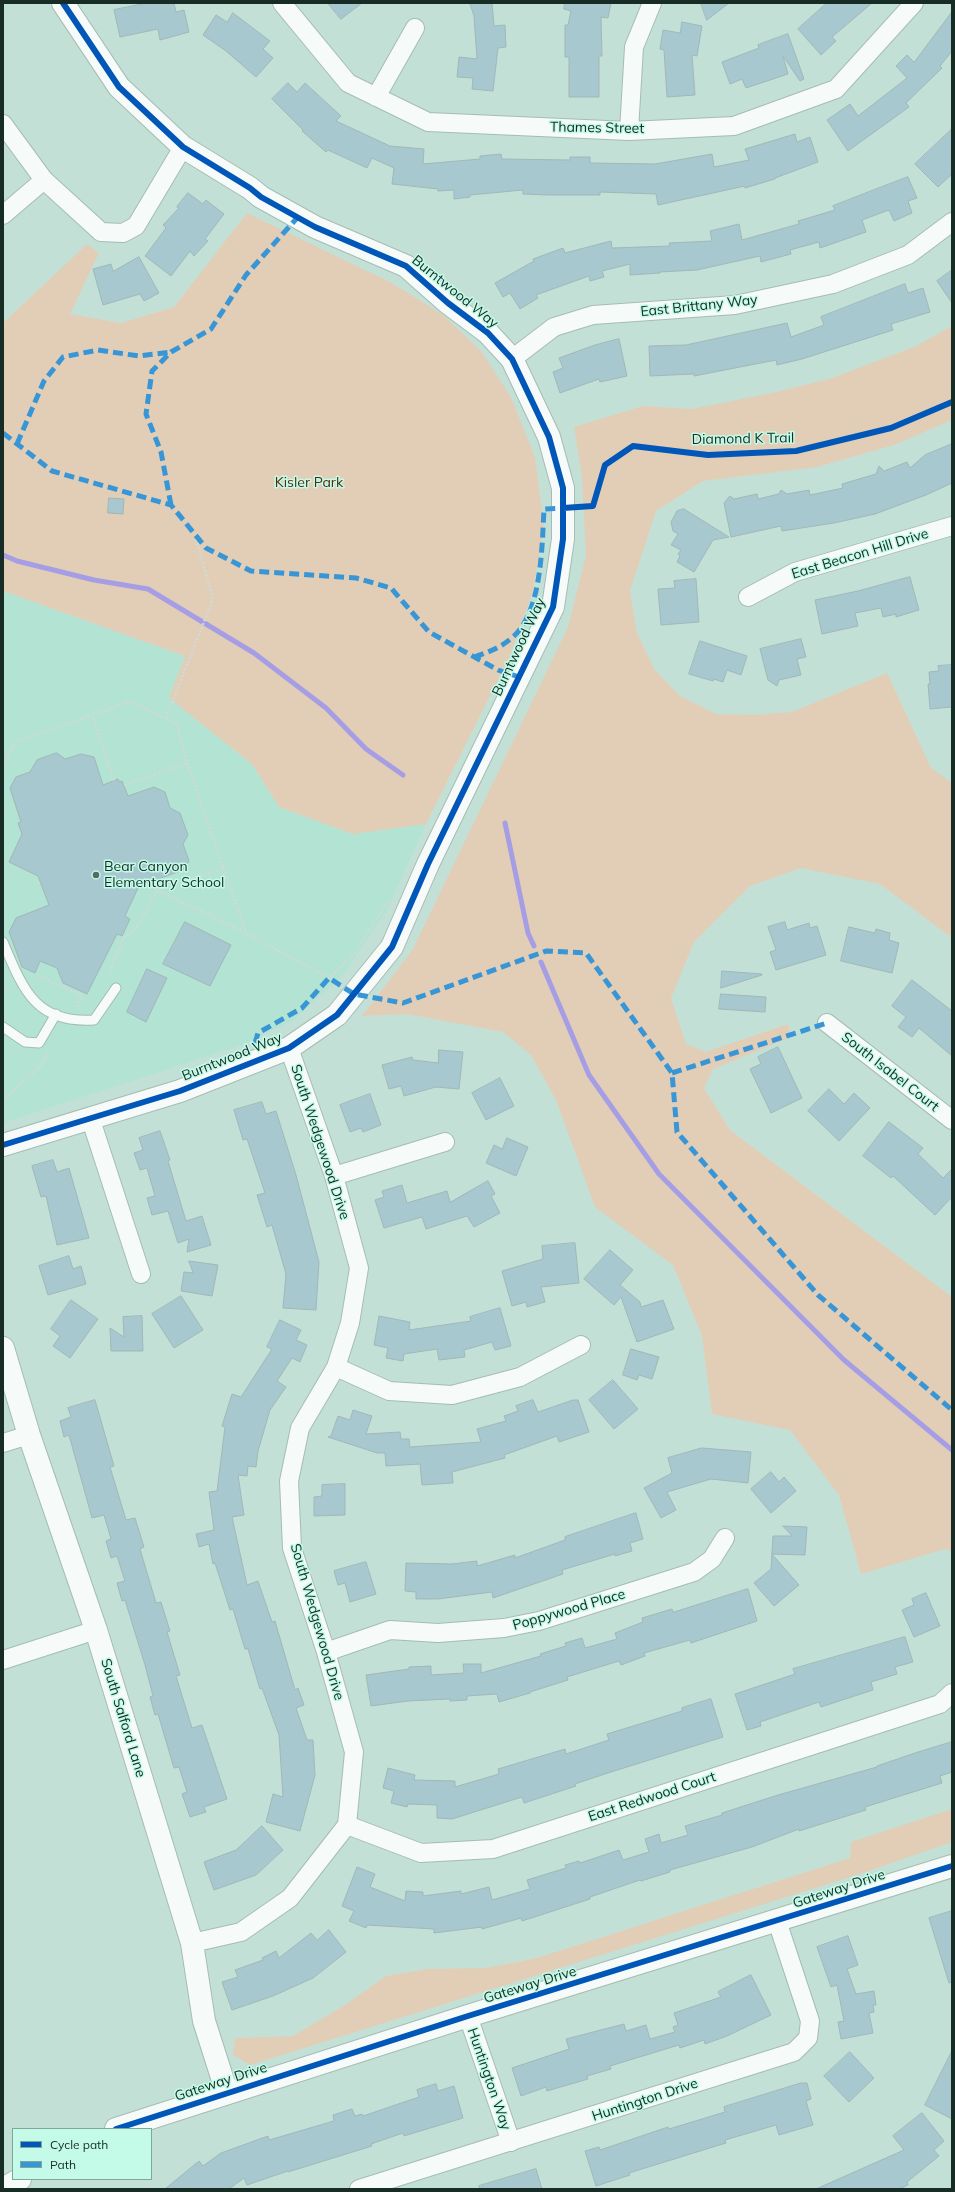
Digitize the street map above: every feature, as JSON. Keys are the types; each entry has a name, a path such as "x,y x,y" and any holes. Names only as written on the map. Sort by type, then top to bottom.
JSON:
{"street":[{"name":"Burntwood Way","path":"3,1145 90,1116 180,1091 289,1048 337,1015 392,947 428,864 553,607 563,539 563,488 549,437 512,359 488,333 448,303 406,266 315,227 260,198 250,188 183,146 119,87 64,3"},
{"name":"Thames Street","path":"282,3 348,83 428,122 629,131 734,126 836,89 914,3"},
{"path":"629,131 634,47 652,3"},
{"path":"376,97 415,28"},
{"path":"3,124 44,180 102,232 123,233 136,226 183,146"},
{"path":"3,215 44,180"},
{"name":"East Brittany Way","path":"512,359 554,328 593,315 735,305 833,284 908,255 952,222"},
{"name":"East Beacon Hill Drive","path":"748,597 795,572 952,526"},
{"name":"South Isabel Court","path":"827,1023 952,1120"},
{"name":"South Wedgewood Drive","path":"289,1048 334,1176 359,1268 350,1323 336,1367 300,1428 289,1481 292,1548 326,1652 354,1752 347,1825"},
{"path":"90,1116 141,1274"},
{"path":"334,1176 445,1142"},
{"path":"336,1367 389,1391 452,1395 520,1377 581,1345"},
{"name":"South Salford Lane","path":"3,1348 29,1435 96,1630 192,1943 204,2021 227,2093"},
{"path":"3,1443 29,1435"},
{"name":"Poppywood Place","path":"326,1652 390,1630 438,1633 504,1628 539,1621 694,1572 712,1559 725,1538"},
{"path":"3,1660 96,1630"},
{"name":"East Redwood Court","path":"347,1825 421,1853 493,1849 940,1704 952,1693"},
{"path":"192,1943 241,1932 290,1898 347,1825"},
{"name":"Gateway Drive","path":"119,2128 468,2016 777,1922 952,1866"},
{"name":"Huntington Drive","path":"359,2189 794,2052 808,2038 810,2021 777,1922"},
{"name":"Huntington Way","path":"468,2016 511,2142"},
{"path":"3,2189 18,2180"}],"lane":[{"path":"3,942 18,978 29,996 46,1011 76,1021 94,1020 116,988"},
{"path":"3,1027 25,1042 38,1043 56,1014"}],"path":[{"path":"166,718 213,599 196,538"},
{"path":"3,766 15,742 129,702 166,718 177,725 187,763 225,868 246,933"},
{"path":"92,714 114,781"},
{"path":"124,785 187,763"},
{"path":"110,971 123,939 137,927 157,890 225,868"},
{"path":"157,890 246,933 329,978 356,952 385,905 392,900"}],"shaded area":[{"path":"3,591 185,656 169,698 252,764 279,807 353,834 426,824 387,910 344,974 293,1020 242,1045 3,1123"}],"green space":[{"name":"Kisler Park","path":"247,213 392,283 442,314 481,351 511,397 535,457 544,525 533,591 509,658 426,824 353,834 279,807 252,764 169,698 185,656 3,591 3,323 87,244 99,253 70,314 121,323 174,307"},
{"path":"952,326 952,420 894,445 817,467 703,481 656,511 630,591 637,633 654,669 680,696 716,714 754,715 792,712 887,673 931,768 952,783 952,938 880,884 801,868 750,886 694,942 671,998 686,1044 706,1052 788,1024 791,1037 713,1069 704,1088 730,1130 952,1297 952,1551 945,1549 861,1574 839,1495 790,1430 712,1414 702,1336 673,1265 595,1207 556,1100 531,1055 503,1032 407,1014 362,1016 413,949 568,627 586,555 582,478 574,427 643,406 692,409 777,392 832,378 914,347"},
{"path":"952,1809 952,1842 860,1874 250,2065 233,2055 235,2038 293,2036 345,2005 386,1976 427,1969 486,1968 537,1958 850,1858 851,1842"}],"building":[{"path":"147,3 174,3 176,12 184,10 189,32 160,40 158,29 120,37 114,10"},
{"path":"328,3 362,3 341,19"},
{"path":"470,3 492,3 494,26 505,25 506,47 498,48 493,91 472,89 473,78 457,77 459,57 477,59 474,16"},
{"path":"565,3 611,3 608,18 601,17 602,56 599,56 599,97 569,97 569,57 565,57 565,25 568,25 571,11 564,9"},
{"path":"701,3 729,3 707,20"},
{"path":"827,3 872,3 832,37 836,41 821,55 798,29"},
{"path":"952,12 952,51 940,66 942,68 906,103 909,107 848,151 827,120 850,104 858,116 907,78 896,66 907,55 914,62"},
{"path":"233,13 270,41 263,49 273,58 256,77 226,51 203,35 216,15 227,22"},
{"path":"682,22 702,26 697,56 692,55 695,95 667,97 664,50 660,49 663,30 680,33"},
{"path":"788,34 804,79 800,81 783,56 788,74 746,88 742,79 730,84 722,62 759,48 758,45"},
{"path":"288,83 297,92 305,83 341,116 336,121 390,146 424,149 423,164 480,159 480,156 501,154 502,159 570,160 570,157 590,157 590,163 655,164 712,154 714,167 749,160 745,149 795,134 797,142 810,137 818,162 775,179 745,188 745,186 658,205 656,194 600,192 600,195 547,195 523,194 523,190 470,195 470,197 454,199 454,190 438,191 438,189 392,184 394,168 372,158 367,168 328,150 326,152 302,131 303,130 272,99"},
{"path":"952,129 952,174 938,187 915,164"},
{"path":"908,177 917,198 908,201 912,213 894,221 889,210 862,220 866,232 820,248 819,242 790,250 791,254 761,262 760,256 697,270 630,275 630,264 602,271 604,277 590,281 589,276 536,295 538,298 520,309 510,293 503,297 495,283 534,261 533,259 563,248 565,253 611,241 612,248 670,246 669,243 712,241 710,231 739,224 742,240 799,224 798,221 835,210 833,206"},
{"path":"188,193 203,204 206,200 224,214 205,239 208,241 194,256 190,251 171,276 145,256 166,228 163,225 179,208 177,207"},
{"path":"139,257 159,293 144,301 140,294 103,305 93,269 111,264 113,271"},
{"path":"952,270 952,303 937,281"},
{"path":"905,284 908,293 923,288 930,312 891,324 893,330 802,359 777,365 776,360 694,376 694,374 650,376 649,346 686,345 787,323 791,337 824,325 821,317"},
{"path":"619,339 627,376 600,382 599,379 560,393 553,372 563,368 559,358 595,345"},
{"path":"952,444 952,483 926,495 875,514 834,523 782,531 781,526 731,537 724,503 730,496 734,499 757,494 758,499 779,494 781,490 787,494 809,490 810,495 843,488 842,484 876,474 879,466 884,471 907,462 910,468 925,455"},
{"path":"109,498 124,499 123,514 108,513"},
{"path":"684,509 729,537 713,540 694,572 677,562 680,556 678,554 681,550 671,545 678,534 673,531 671,522 677,511"},
{"path":"910,577 919,610 896,617 896,614 883,617 881,608 855,613 858,626 822,634 815,600 858,591"},
{"path":"696,579 699,622 661,625 658,589 675,588 674,581"},
{"path":"801,639 806,657 797,659 801,675 779,680 777,686 768,680 760,649"},
{"path":"700,641 747,656 741,675 727,670 723,682 714,679 713,681 689,674"},
{"path":"952,665 952,707 930,709 928,684 930,684 929,672 939,671 938,666"},
{"path":"57,753 65,759 81,754 94,757 103,785 118,779 119,782 122,781 128,796 154,787 165,792 170,808 180,813 188,835 183,844 189,861 183,870 139,886 125,916 130,919 122,936 117,934 87,994 63,983 57,968 40,961 35,973 22,967 9,932 16,918 49,905 38,876 9,862 22,834 18,823 21,822 10,788 16,777 30,772 37,760"},
{"path":"185,922 231,945 210,986 163,964"},
{"path":"785,922 787,930 809,923 810,928 817,926 826,955 776,970 770,952 776,950 768,927"},
{"path":"849,927 875,933 876,929 890,933 889,940 899,943 892,973 841,961"},
{"path":"147,969 167,978 146,1022 127,1012"},
{"path":"722,971 762,974 762,975 721,988"},
{"path":"912,980 952,1011 952,1056 919,1028 912,1037 898,1027 906,1017 892,1006"},
{"path":"721,994 766,997 765,1012 719,1009"},
{"path":"778,1047 802,1098 771,1113 750,1069 761,1064 758,1057"},
{"path":"439,1050 463,1052 459,1089 436,1087 404,1096 401,1086 389,1089 382,1065 412,1057 413,1060 438,1063"},
{"path":"500,1078 514,1106 486,1120 472,1093"},
{"path":"829,1089 844,1104 854,1093 870,1108 839,1141 808,1111"},
{"path":"370,1094 381,1125 363,1132 361,1128 350,1132 340,1105"},
{"path":"262,1102 266,1114 276,1111 296,1175 319,1262 316,1310 283,1308 286,1274 272,1225 267,1227 257,1195 265,1193 247,1139 243,1140 234,1110"},
{"path":"889,1122 923,1148 918,1154 943,1178 952,1169 952,1197 935,1215 893,1176 891,1178 863,1156"},
{"path":"160,1131 170,1160 168,1161 186,1221 202,1216 211,1245 187,1252 189,1239 178,1243 168,1211 152,1215 147,1198 155,1196 147,1168 140,1170 134,1153 143,1150 139,1138"},
{"path":"507,1138 528,1147 516,1176 486,1163 494,1145 502,1149"},
{"path":"53,1160 57,1172 69,1168 89,1238 57,1245 46,1196 41,1197 32,1166"},
{"path":"488,1181 495,1194 491,1196 500,1213 474,1227 467,1216 426,1229 422,1217 384,1228 375,1200 384,1197 382,1191 402,1185 407,1203 447,1191 450,1202"},
{"path":"575,1243 579,1283 541,1287 545,1302 527,1307 526,1302 512,1306 502,1271 543,1259 542,1246"},
{"path":"610,1250 633,1270 620,1285 640,1302 641,1307 663,1300 674,1329 637,1342 621,1297 614,1305 584,1279"},
{"path":"69,1256 73,1269 81,1266 86,1284 48,1295 39,1266"},
{"path":"189,1261 218,1265 212,1296 181,1291 184,1272 193,1273"},
{"path":"181,1296 203,1330 174,1348 152,1314"},
{"path":"71,1300 98,1319 70,1358 53,1346 60,1336 51,1329"},
{"path":"500,1308 511,1346 495,1350 492,1342 464,1350 465,1357 439,1360 437,1349 404,1354 403,1361 386,1358 388,1348 374,1345 379,1316 410,1322 409,1330 471,1321 470,1317"},
{"path":"142,1316 143,1351 111,1351 110,1328 124,1337 123,1317"},
{"path":"280,1320 301,1330 296,1340 307,1345 300,1362 292,1358 277,1381 286,1387 270,1410 258,1451 256,1467 248,1466 247,1476 238,1475 244,1515 232,1517 247,1585 258,1581 272,1622 275,1621 295,1690 298,1688 304,1705 296,1708 307,1740 313,1740 315,1775 300,1831 266,1822 273,1794 283,1797 279,1735 262,1688 260,1689 248,1649 245,1649 233,1609 230,1610 215,1563 213,1564 209,1544 199,1547 196,1534 214,1530 209,1492 217,1491 225,1427 222,1426 232,1394 241,1397 272,1349 267,1347"},
{"path":"631,1349 659,1357 652,1379 639,1375 637,1380 623,1375"},
{"path":"613,1380 638,1409 614,1429 589,1400"},
{"path":"95,1400 114,1466 110,1467 126,1520 135,1518 144,1547 140,1549 156,1603 161,1602 170,1631 167,1632 180,1675 176,1676 192,1728 202,1725 227,1799 204,1807 206,1812 190,1817 182,1794 187,1792 179,1767 174,1768 158,1714 155,1715 150,1697 153,1696 145,1665 125,1600 122,1601 117,1583 125,1581 117,1556 111,1558 106,1541 111,1539 104,1515 92,1518 69,1435 64,1437 60,1421 71,1417 68,1408"},
{"path":"533,1400 538,1412 573,1400 578,1400 589,1432 559,1442 557,1436 504,1455 505,1458 452,1472 453,1483 422,1485 420,1464 386,1466 385,1453 377,1453 328,1437 331,1436 338,1416 350,1420 353,1410 372,1416 366,1434 400,1432 401,1439 409,1439 410,1447 481,1442 477,1429 506,1421 504,1416 518,1411 516,1406"},
{"path":"702,1448 751,1452 748,1483 711,1479 667,1492 676,1510 661,1518 644,1488 672,1473 668,1458"},
{"path":"771,1472 779,1482 784,1477 796,1491 771,1513 751,1489"},
{"path":"345,1484 345,1515 314,1516 314,1497 322,1496 322,1485"},
{"path":"636,1513 643,1539 630,1543 632,1551 615,1556 615,1554 562,1570 563,1574 493,1598 492,1592 438,1599 416,1599 416,1592 405,1591 406,1563 452,1564 477,1561 477,1566 515,1555 515,1558 565,1540 565,1537"},
{"path":"783,1526 807,1527 805,1555 772,1554 799,1585 774,1606 754,1583 771,1569 773,1536 792,1536"},
{"path":"366,1562 376,1594 350,1602 345,1583 338,1585 334,1571"},
{"path":"748,1589 757,1621 691,1643 690,1640 644,1653 645,1656 621,1665 619,1661 567,1677 568,1680 499,1702 497,1694 467,1696 467,1700 450,1701 450,1699 408,1701 371,1706 366,1675 409,1669 409,1667 431,1666 431,1675 464,1673 463,1664 481,1664 481,1673 541,1656 540,1654 566,1646 565,1643 582,1638 585,1648 617,1639 615,1633 643,1622 642,1618 672,1609 673,1612"},
{"path":"926,1593 940,1626 914,1637 902,1610 914,1605 912,1599"},
{"path":"905,1637 913,1662 895,1667 897,1674 871,1682 873,1690 821,1707 819,1702 760,1722 761,1726 747,1730 735,1694 795,1674 793,1669"},
{"path":"711,1699 723,1737 611,1772 575,1784 576,1786 524,1803 522,1797 452,1819 437,1818 437,1805 408,1804 407,1807 391,1803 394,1791 383,1788 388,1768 415,1775 414,1780 455,1781 455,1787 499,1774 498,1769 565,1749 566,1754 609,1740 607,1734 682,1711 682,1708"},
{"path":"952,1742 952,1772 940,1776 942,1783 865,1807 866,1810 799,1831 799,1829 752,1847 670,1870 670,1872 641,1881 640,1880 590,1897 590,1899 522,1921 521,1918 482,1929 482,1927 434,1933 434,1929 367,1925 366,1928 349,1921 354,1911 342,1906 357,1867 375,1874 370,1887 405,1901 406,1891 423,1892 423,1896 461,1891 461,1894 489,1887 492,1900 530,1889 527,1880 566,1868 565,1865 579,1861 580,1863 619,1850 623,1860 649,1852 645,1839 659,1834 661,1843 688,1835 685,1826 722,1815 722,1813 778,1795 877,1767 915,1753"},
{"path":"262,1826 283,1850 256,1875 214,1890 204,1862 236,1850"},
{"path":"952,1911 952,1982 949,1983 929,1918"},
{"path":"329,1930 346,1952 313,1978 273,1996 232,2010 222,1982 238,1977 235,1970 263,1960 262,1958 276,1951 279,1958 311,1933 317,1940"},
{"path":"848,1936 858,1965 847,1969 856,1994 874,1991 876,2005 873,2005 874,2012 869,2013 873,2033 841,2039 838,2022 844,2021 837,1985 831,1987 817,1947"},
{"path":"751,1975 771,2015 727,2036 705,2044 704,2040 680,2048 679,2045 610,2066 611,2069 587,2076 588,2079 547,2091 546,2087 521,2096 512,2068 569,2049 566,2039 624,2024 626,2031 646,2025 650,2039 675,2032 673,2027 678,2025 674,2013 721,1997 718,1992"},
{"path":"952,2051 952,2119 925,2105"},
{"path":"850,2052 874,2078 849,2102 824,2076"},
{"path":"801,2083 807,2083 811,2099 806,2101 813,2125 779,2135 776,2125 725,2140 726,2143 629,2173 630,2175 596,2186 585,2151 599,2147 600,2150 668,2127 669,2129 725,2112 724,2107"},
{"path":"436,2084 438,2091 454,2086 463,2118 404,2136 403,2133 371,2144 372,2146 247,2185 244,2178 229,2189 165,2189 199,2161 203,2166 221,2153 268,2136 269,2140 334,2121 333,2115 352,2109 355,2116 362,2114 363,2116 419,2097 417,2090"},
{"path":"922,2113 944,2141 934,2150 939,2156 907,2182 908,2185 899,2189 816,2189 904,2150 893,2136"},
{"path":"536,2169 542,2189 480,2189 479,2186"}],"waterway":[{"path":"3,555 17,561 94,580 148,589 254,653 326,708 366,749 403,775"},
{"path":"505,823 528,933 534,946"},
{"path":"541,962 589,1075 659,1174 844,1360 952,1450"}],"marked path":[{"path":"171,505 161,452 146,414 152,371 171,352 211,329 246,275 297,218"},
{"path":"17,444 44,381 63,357 98,350 139,356 171,352"},
{"path":"3,433 52,471 171,505 206,548 251,571 356,578 391,588 429,632 498,670 519,677"},
{"path":"474,657 505,643 514,636 523,625 530,610 539,576 544,509 563,508"},
{"path":"255,1043 258,1033 302,1008 329,978 354,994 403,1003 546,951 586,953 672,1073 677,1132 818,1295 952,1410"},
{"path":"672,1073 827,1023"}],"cycle path":[{"path":"3,1145 180,1091 289,1048 337,1015 392,947 428,864 553,607 563,539 563,488 549,437 512,359 488,333 448,303 406,266 315,227 261,197 250,188 183,147 119,87 63,3"},
{"name":"Diamond K Trail","path":"563,508 593,506 605,465 633,446 708,455 796,451 891,428 952,402"},
{"path":"119,2128 468,2016 952,1866"}],"place":[{"name":"Bear Canyon Elementary School","path":"96,875"}]}
